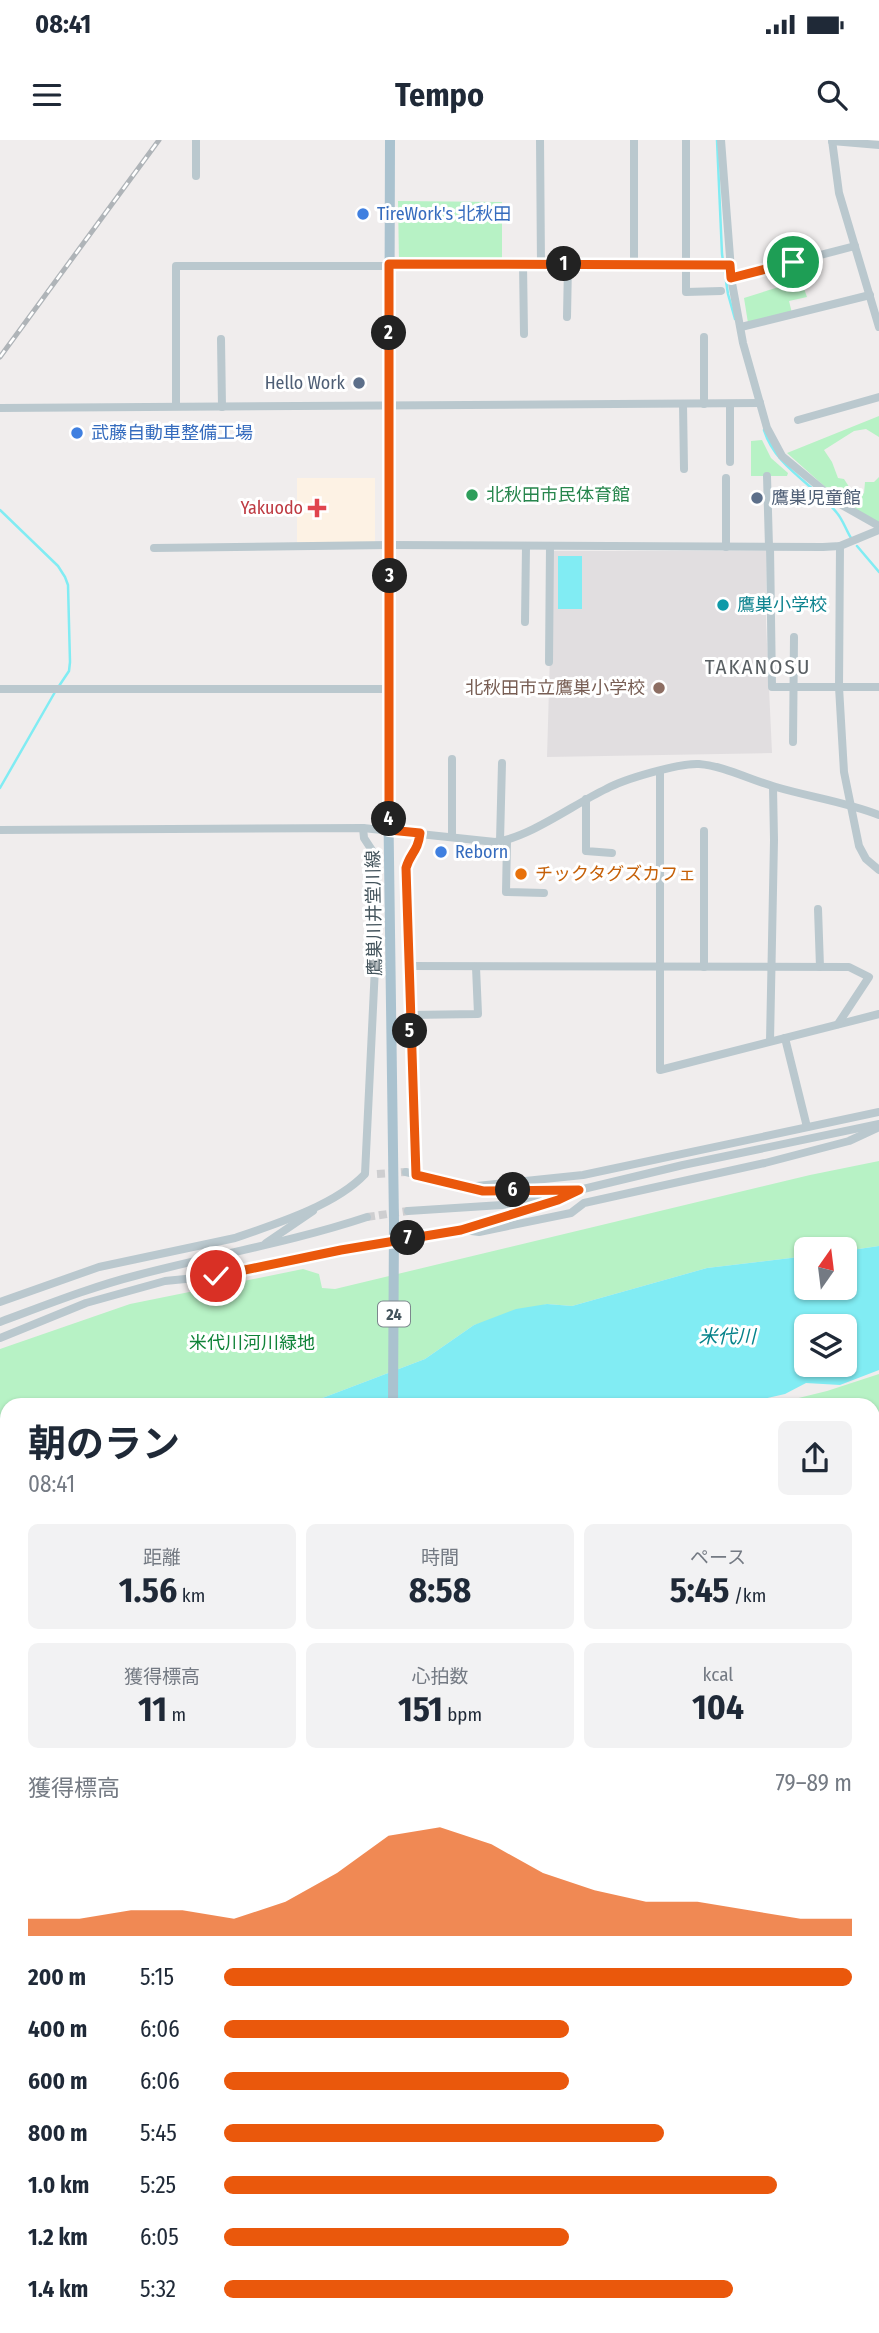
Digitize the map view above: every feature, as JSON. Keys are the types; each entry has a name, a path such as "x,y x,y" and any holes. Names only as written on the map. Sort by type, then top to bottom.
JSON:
{"main road":[{"name":"鷹巣川井堂川線","path":"390,140 389,830 394,1223 393,1398"}],"street":[{"path":"196,140 196,176"},
{"path":"540,140 541,264"},
{"path":"634,140 634,264"},
{"path":"686,140 686,292 721,292"},
{"path":"721,140 731,278 743,343 767,428 782,456 840,503 879,528"},
{"path":"879,145 832,140 839,193 879,327"},
{"path":"731,278 855,246"},
{"path":"523,264 524,334"},
{"path":"567,317 568,264"},
{"path":"176,407 176,266 730,265"},
{"path":"741,327 870,295"},
{"path":"704,337 704,404"},
{"path":"221,339 222,407"},
{"path":"798,420 879,397"},
{"path":"683,404 684,469"},
{"path":"730,404 730,462"},
{"path":"0,408 760,404"},
{"path":"767,476 772,687 879,687"},
{"path":"726,478 726,547"},
{"path":"154,548 390,545 840,546 879,528"},
{"path":"525,622 526,546"},
{"path":"550,546 550,663"},
{"path":"840,546 839,687 844,772 859,846 866,859 879,870"},
{"path":"793,743 794,637"},
{"path":"0,689 389,689"},
{"path":"452,759 452,836"},
{"path":"502,763 506,892 544,893"},
{"path":"0,830 363,828 452,836 476,841 504,841 609,787 660,771 697,764 879,815"},
{"path":"660,771 660,1070 879,1014"},
{"path":"770,1041 773,967 773,787"},
{"path":"586,799 586,851 612,853"},
{"path":"257,1248 354,1186 365,1174 375,967 377,858 364,838 363,828"},
{"path":"704,831 704,967"},
{"path":"416,1175 406,868 419,846 420,833"},
{"path":"818,909 820,967"},
{"path":"408,966 849,967 869,977 838,1024"},
{"path":"409,1015 478,1014 476,967"},
{"path":"785,1038 807,1127"},
{"path":"467,1187 583,1175 631,1167 879,1112"},
{"path":"408,1211 502,1205 879,1125"},
{"path":"461,1230 478,1232 572,1213 584,1203 765,1163 849,1141 879,1125"},
{"path":"406,1172 483,1191 579,1190"},
{"path":"365,1174 377,1174"},
{"path":"0,1338 86,1303 165,1281 216,1276 341,1250 461,1230 558,1200 579,1190"},
{"path":"0,1302 99,1267 235,1238 327,1202"},
{"path":"0,1322 138,1275 257,1248 368,1217"}],"shaded area":[{"path":"297,478 375,478 375,543 297,542"},
{"name":"北秋田市立鷹巣小学校","path":"553,551 766,551 766,623 772,753 547,757"}],"green space":[{"path":"398,201 502,202 502,260 399,261"},
{"path":"801,280 807,297 789,301 792,313 748,323 744,298"},
{"path":"879,416 879,437 866,429 854,431 824,450 838,478 844,479 855,496 859,497 864,493 865,482 874,482 879,477 879,523 841,501 787,453"},
{"path":"762,440 771,458 788,473 787,476 751,476 751,441"},
{"name":"米代川河川緑地","path":"879,1161 879,1246 858,1249 858,1237 794,1237 794,1258 707,1268 572,1306 547,1304 474,1325 425,1359 322,1398 0,1398 0,1349 130,1304 303,1269 319,1274 322,1288 335,1289 810,1175"},
{"path":"879,1374 879,1398 798,1398"}],"water":[{"path":"558,556 582,556 582,609 558,609"},
{"name":"米代川","path":"879,1246 879,1370 840,1385 806,1383 785,1394 767,1398 322,1398 425,1359 474,1325 516,1309 547,1304 572,1306 707,1268 794,1258 794,1300 858,1300 858,1249"}],"waterway":[{"path":"717,140 722,254 735,319"},
{"path":"764,430 777,455 837,513 851,538"},
{"path":"0,510 58,566 68,585 70,662 69,671 59,686"},
{"path":"857,546 879,572"},
{"path":"0,788 55,692"}],"tunnel":[{"path":"377,1174 406,1172"},
{"path":"367,1217 408,1211"}],"railway":[{"path":"0,357 159,140"}],"place":[{"name":"TireWork's 北秋田","path":"363,214"},
{"name":"Hello Work","path":"359,383"},
{"name":"武藤自動車整備工場","path":"77,433"},
{"name":"北秋田市民体育館","path":"472,495"},
{"name":"鷹巣児童館","path":"757,498"},
{"name":"Yakuodo","path":"317,508"},
{"name":"鷹巣小学校","path":"723,605"},
{"name":"北秋田市立鷹巣小学校","path":"659,688"},
{"name":"Reborn","path":"441,852"},
{"name":"チックタグズカフェ","path":"521,874"}],"district":[{"name":"TAKANOSU","path":"758,667"}],"route":[{"path":"216,1276 341,1250 461,1230 558,1200 579,1190 483,1191 416,1175 406,868 419,846 420,833 389,830 389,264 730,265 731,278 793,262"}]}
